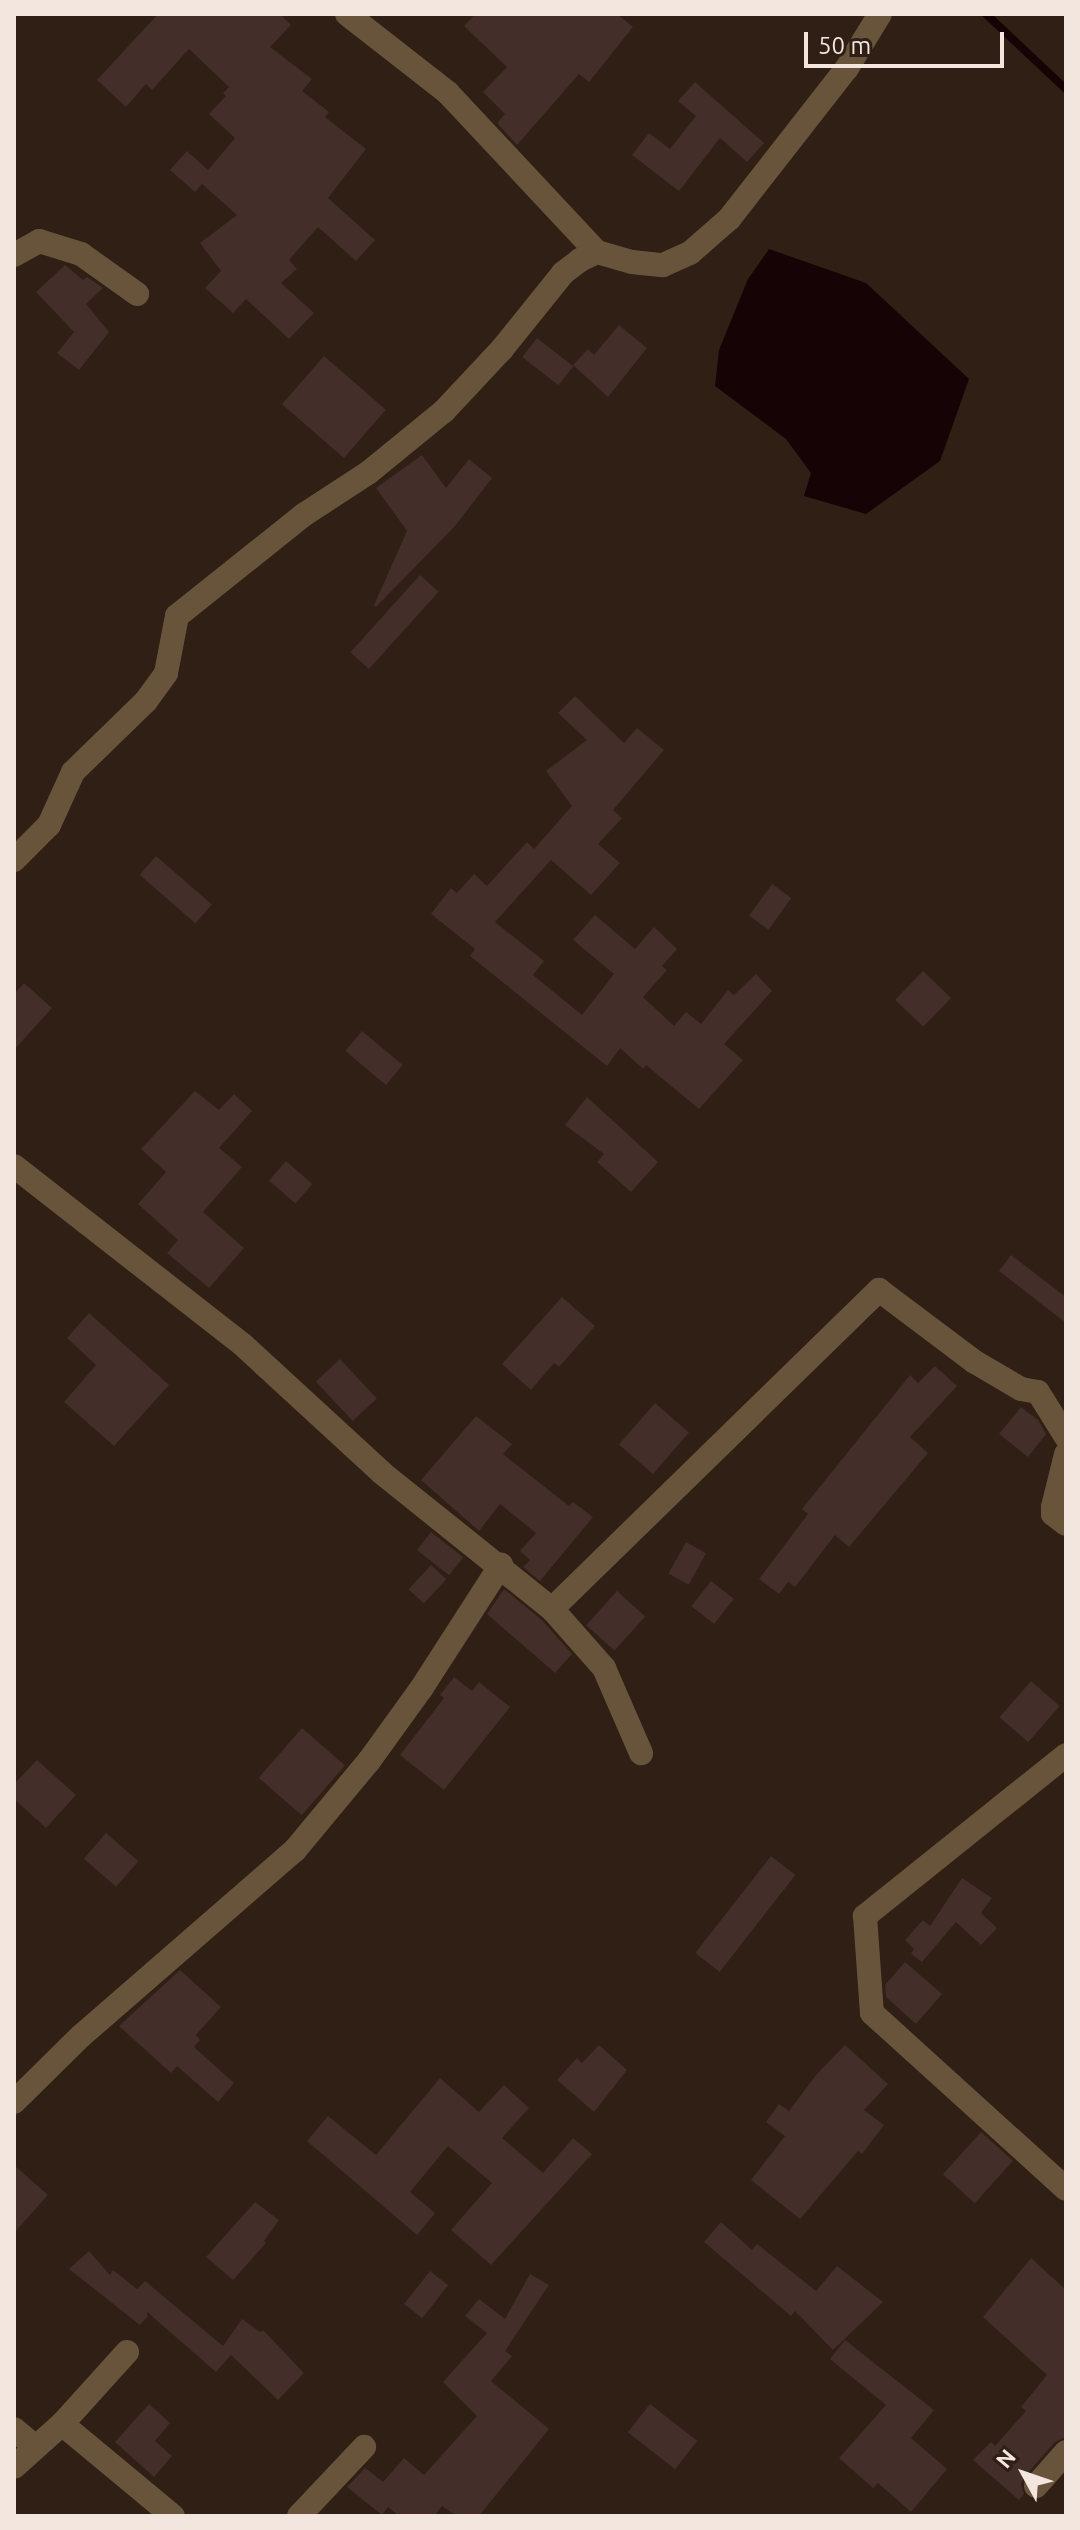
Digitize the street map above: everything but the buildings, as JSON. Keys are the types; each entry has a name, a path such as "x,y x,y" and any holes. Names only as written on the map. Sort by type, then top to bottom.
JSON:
{"street":[{"path":"347,14 448,93 597,252 632,262 663,265 690,253 729,219 847,68 880,14"},
{"path":"14,255 39,241 81,254 137,294"},
{"path":"14,860 49,825 73,772 146,701 166,673 177,616 305,514 368,473 444,411 502,349 563,273 597,252"},
{"path":"14,1166 243,1345 382,1473 501,1565 552,1609 604,1668 641,1753"},
{"path":"552,1609 879,1290 975,1362 1021,1389 1038,1392 1066,1437"},
{"path":"1066,1454 1053,1514 1066,1524"},
{"path":"14,2102 81,2036 295,1850 369,1761 421,1689 501,1565"},
{"path":"1066,1755 865,1916 872,2013 1066,2189"},
{"path":"14,2467 62,2424 127,2352"},
{"path":"62,2424 173,2516"},
{"path":"14,2429 34,2446"},
{"path":"299,2516 364,2447"},
{"path":"1036,2486 1066,2452"}],"shaded area":[{"path":"769,249 866,283 969,379 940,461 866,514 804,496 811,473 786,439 715,386 719,350 748,279"}],"waterway":[{"path":"986,14 1066,89"}]}
